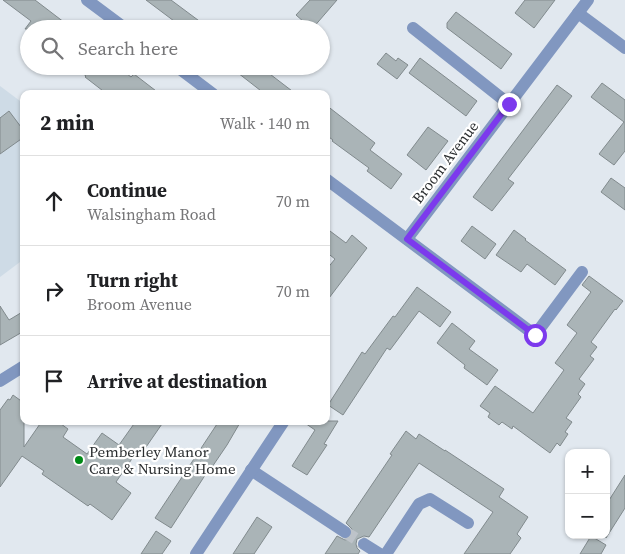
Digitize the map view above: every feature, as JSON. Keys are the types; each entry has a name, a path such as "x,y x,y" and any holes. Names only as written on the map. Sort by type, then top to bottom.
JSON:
{"street":[{"path":"87,0 114,20"},
{"name":"Broom Avenue","path":"407,239 588,0"},
{"path":"578,13 625,48"},
{"path":"413,28 509,104"},
{"path":"188,75 208,90"},
{"path":"330,182 535,335 582,272"},
{"path":"0,381 20,368"},
{"path":"196,554 281,425"},
{"path":"251,470 345,532"},
{"path":"386,554 418,504 430,499 468,523"},
{"path":"364,544 380,554"}],"shaded area":[{"path":"0,86 20,101 20,262 0,277"}],"building":[{"path":"3,0 35,0 61,20 30,20"},
{"path":"146,0 171,0 198,20 173,20"},
{"path":"310,0 337,0 320,20 302,20 296,15"},
{"path":"525,0 555,0 534,28 515,13"},
{"path":"456,12 512,54 501,69 447,28 447,23"},
{"path":"386,53 396,61 398,58 408,65 397,79 377,64"},
{"path":"420,58 477,101 466,116 409,73"},
{"path":"85,75 128,75 131,77 135,75 155,90 102,90"},
{"path":"241,75 271,75 291,90 260,90"},
{"path":"602,83 625,100 625,151 614,165 599,154 624,122 591,97"},
{"path":"557,85 572,96 508,179 514,183 492,211 473,197"},
{"path":"330,108 375,143 370,150 402,174 391,189 367,171 369,168 330,138"},
{"path":"9,111 20,126 20,140 0,154 0,118"},
{"path":"428,127 448,141 426,170 407,155"},
{"path":"611,178 625,188 625,210 601,192"},
{"path":"472,226 496,244 485,259 461,241"},
{"path":"514,230 566,270 555,285 527,264 521,272 496,255"},
{"path":"330,231 346,243 352,235 367,248 330,297 330,265 335,259 330,255"},
{"path":"589,276 623,301 591,342 597,347 590,356 594,359 579,379 585,384 578,394 581,397 566,418 572,422 565,432 568,434 560,446 557,443 550,453 513,426 512,429 502,422 499,425 488,417 490,413 480,406 495,386 533,413 564,370 555,363 577,333 567,325 591,292 582,285"},
{"path":"417,287 451,312 440,327 419,311 390,350 387,348 343,415 330,406 330,402 362,352 365,354 393,316 395,317"},
{"path":"0,306 9,320 20,313 20,333 0,345"},
{"path":"452,323 475,341 469,349 498,370 487,385 464,368 465,365 437,343"},
{"name":"Pemberley Manor Care & Nursing Home","path":"13,395 20,400 20,425 24,425 24,447 39,425 62,425 68,429 63,437 87,454 102,433 119,445 133,425 161,425 144,450 140,447 116,482 131,493 112,520 42,474 44,471 22,456 0,487 0,410 8,399 10,400"},
{"path":"330,421 338,421 324,444 327,445 307,475 292,466 315,430 308,425 330,425"},
{"path":"216,425 239,425 171,528 155,518"},
{"path":"406,431 416,439 419,434 504,489 499,497 528,517 517,534 521,538 510,554 464,554 493,512 419,463 369,537 364,536 357,539 357,548 360,551 358,554 325,554 337,536 345,540 352,536 352,529 346,523"},
{"path":"625,475 625,508 610,532 610,499"},
{"path":"257,517 272,527 254,554 233,554"},
{"path":"156,531 171,541 162,554 141,554"},
{"path":"589,539 596,539 606,545 601,554 580,554"}],"tunnel":[{"path":"345,532 364,544"}],"place":[{"name":"Pemberley Manor Care & Nursing Home","path":"79,460"}],"route":[{"path":"509,104 407,239 535,335"}]}
